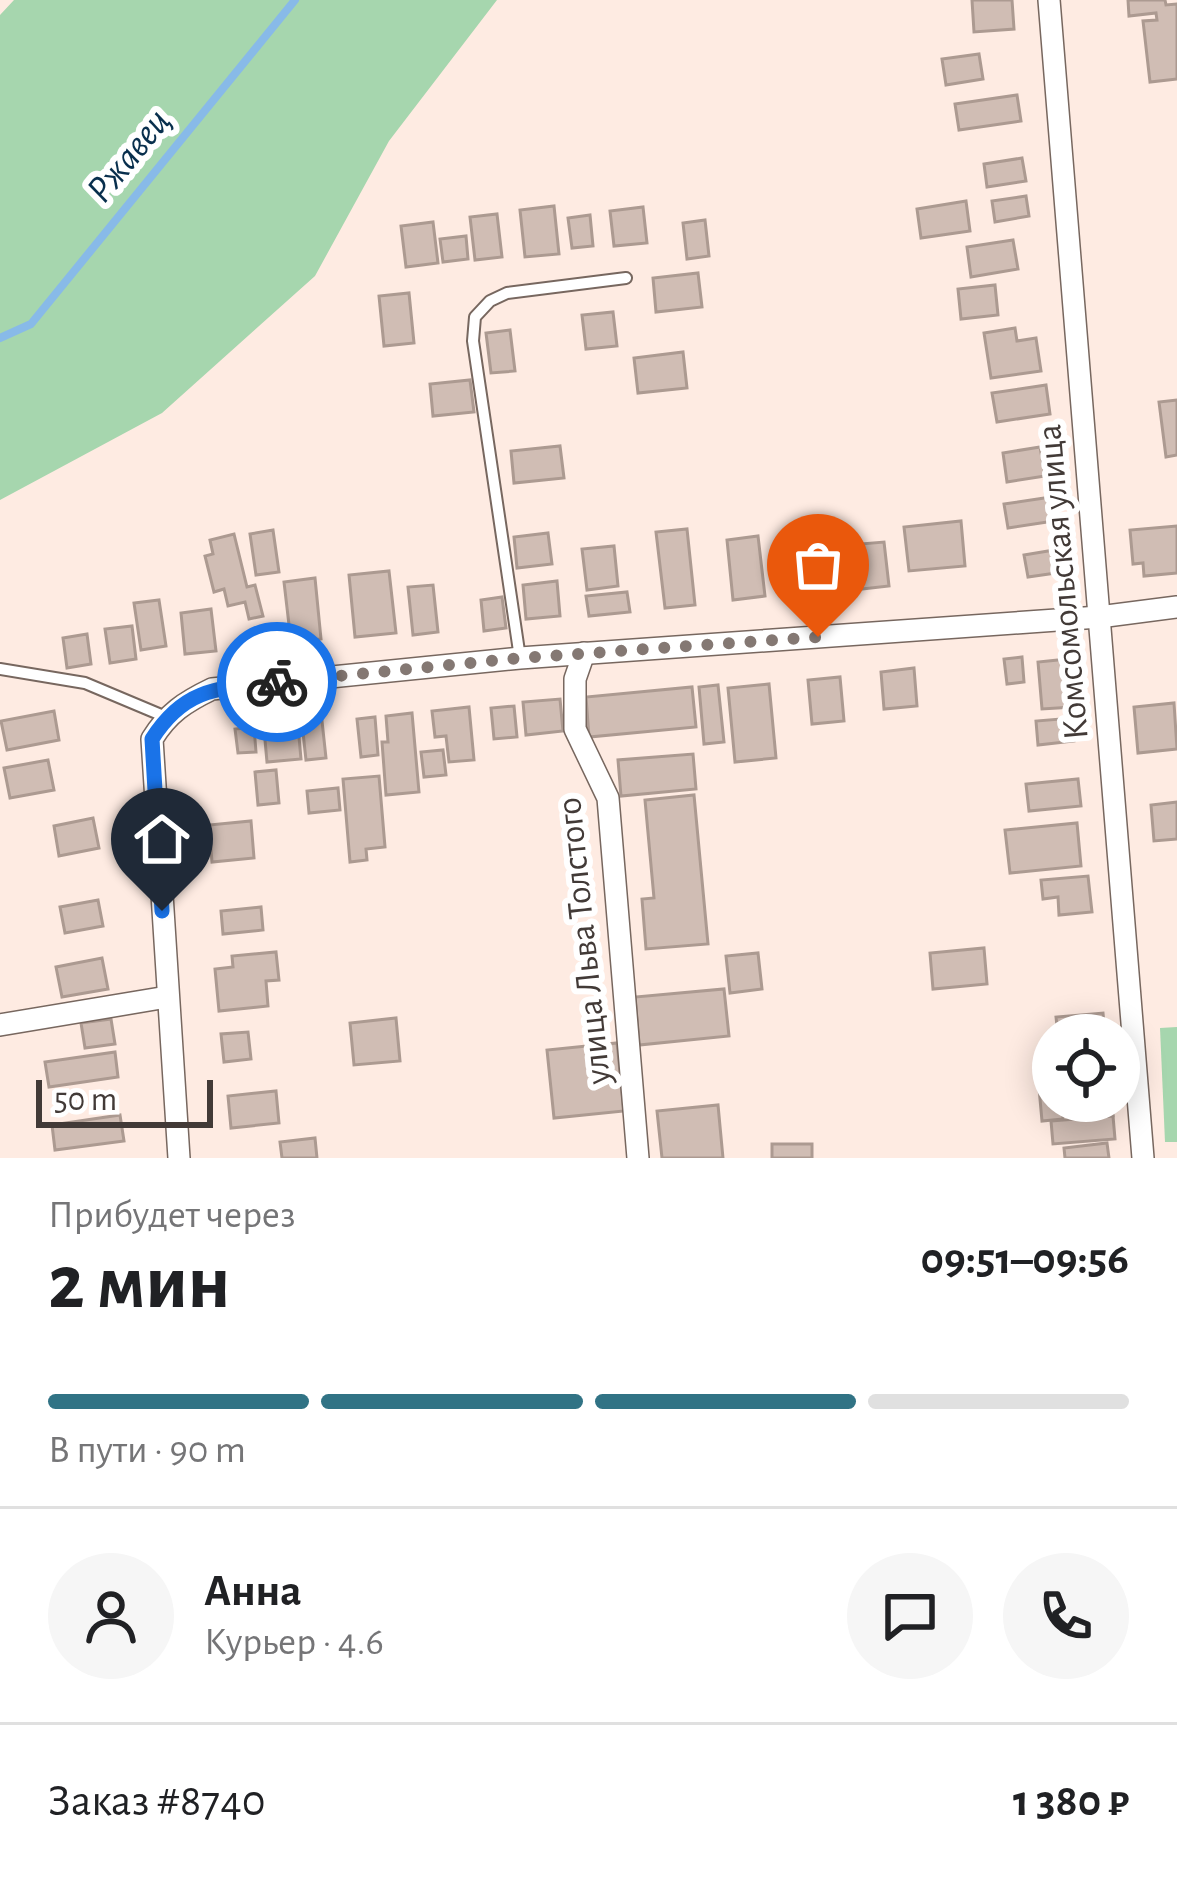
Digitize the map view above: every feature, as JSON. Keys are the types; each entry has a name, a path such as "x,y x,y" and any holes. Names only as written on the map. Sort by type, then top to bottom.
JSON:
{"street":[{"name":"Комсомольская улица","path":"1049,0 1144,1158"},
{"path":"178,1158 152,739 182,703 212,689 520,658 1100,617 1177,607"},
{"name":"улица Льва Толстого","path":"584,653 575,679 575,729 608,798 638,1158"},
{"path":"0,1025 166,997"}],"lane":[{"path":"520,658 473,340 475,317 490,301 508,293 626,278"},
{"path":"0,669 86,682 166,718"}],"green space":[{"path":"14,0 497,0 389,141 315,276 162,413 0,500 0,15"},
{"path":"1177,1027 1177,1142 1165,1142 1160,1028"}],"building":[{"path":"972,0 1012,0 1014,29 974,32"},
{"path":"1128,0 1177,4 1177,79 1150,82 1143,21 1157,20 1156,13 1129,16"},
{"path":"979,54 983,79 946,85 942,59"},
{"path":"1017,95 1021,121 959,130 955,104"},
{"path":"1022,158 1026,181 987,187 984,164"},
{"path":"1026,196 1029,216 995,222 992,201"},
{"path":"966,201 970,231 921,238 917,209"},
{"path":"554,206 559,254 525,257 520,210"},
{"path":"643,207 647,243 614,246 610,211"},
{"path":"497,214 502,257 475,260 470,217"},
{"path":"590,215 593,246 572,248 568,218"},
{"path":"705,220 709,256 687,259 683,223"},
{"path":"433,222 438,263 406,267 401,226"},
{"path":"466,236 468,259 443,262 440,239"},
{"path":"1013,240 1018,269 971,277 967,247"},
{"path":"698,273 702,307 656,312 653,278"},
{"path":"995,285 998,315 961,319 958,289"},
{"path":"409,293 414,343 384,346 379,296"},
{"path":"613,312 617,346 586,349 582,315"},
{"path":"1015,328 1017,341 1036,338 1041,371 991,378 984,333"},
{"path":"510,330 515,371 491,373 486,333"},
{"path":"683,352 687,388 638,393 634,358"},
{"path":"470,380 474,412 433,416 430,384"},
{"path":"1046,385 1050,414 997,422 992,393"},
{"path":"1177,400 1177,455 1166,457 1159,402"},
{"path":"560,446 564,478 514,483 511,451"},
{"path":"1040,447 1045,476 1007,482 1003,453"},
{"path":"1051,497 1054,521 1008,528 1004,504"},
{"path":"961,521 965,566 909,571 904,527"},
{"path":"1177,526 1177,573 1144,576 1143,563 1133,564 1130,530"},
{"path":"687,529 695,605 665,608 656,532"},
{"path":"273,530 279,572 256,575 250,534"},
{"path":"548,533 552,564 517,568 514,537"},
{"path":"234,534 247,587 255,585 263,616 249,619 245,602 228,606 224,589 214,592 205,556 213,554 210,540"},
{"path":"758,536 765,596 733,600 727,540"},
{"path":"884,542 889,586 853,590 848,545"},
{"path":"614,546 618,586 587,590 582,549"},
{"path":"1060,549 1063,572 1028,577 1024,555"},
{"path":"822,564 825,592 793,596 790,568"},
{"path":"389,571 396,633 355,637 349,575"},
{"path":"315,578 321,639 291,642 284,582"},
{"path":"557,581 560,616 526,619 523,585"},
{"path":"433,585 438,632 413,635 408,587"},
{"path":"627,592 630,612 589,616 586,596"},
{"path":"502,597 506,628 484,631 481,600"},
{"path":"159,600 166,646 141,650 134,603"},
{"path":"211,609 216,651 185,654 181,613"},
{"path":"132,626 136,659 110,663 105,629"},
{"path":"87,634 91,664 67,668 63,638"},
{"path":"1022,657 1024,682 1007,684 1004,659"},
{"path":"1068,659 1073,707 1042,709 1038,662"},
{"path":"914,668 917,706 884,709 881,672"},
{"path":"840,677 844,721 812,724 808,680"},
{"path":"769,684 776,758 735,762 728,688"},
{"path":"718,685 724,742 704,744 699,687"},
{"path":"692,687 696,727 589,737 586,697"},
{"path":"560,699 563,731 526,735 523,702"},
{"path":"1174,703 1177,749 1138,753 1134,707"},
{"path":"514,706 517,737 494,739 491,708"},
{"path":"469,707 474,760 449,762 446,736 435,737 432,711"},
{"path":"54,711 59,740 7,750 1,721"},
{"path":"412,713 419,792 386,795 382,742 388,742 386,716"},
{"path":"375,717 378,755 361,757 357,719"},
{"path":"1072,718 1074,741 1038,745 1036,721"},
{"path":"322,721 326,758 306,760 302,723"},
{"path":"298,726 301,759 267,762 264,729"},
{"path":"254,727 256,752 238,753 235,729"},
{"path":"443,750 446,775 424,777 421,752"},
{"path":"693,754 696,789 621,796 618,760"},
{"path":"48,760 54,790 10,798 4,768"},
{"path":"276,770 279,803 258,805 255,772"},
{"path":"379,776 385,847 366,849 367,860 350,862 343,779"},
{"path":"1078,779 1081,806 1029,811 1026,784"},
{"path":"338,788 340,810 309,813 307,791"},
{"path":"694,795 708,944 646,949 642,899 654,898 645,800"},
{"path":"1177,802 1177,839 1154,841 1151,805"},
{"path":"93,818 99,848 59,856 54,826"},
{"path":"251,821 254,858 212,862 209,825"},
{"path":"1077,823 1081,866 1010,873 1005,830"},
{"path":"1088,876 1092,912 1059,915 1058,897 1043,899 1041,880"},
{"path":"98,900 103,926 65,933 60,907"},
{"path":"261,907 263,930 223,934 221,911"},
{"path":"984,948 987,984 933,989 930,953"},
{"path":"276,952 279,980 266,981 268,1006 219,1011 215,969 233,967 232,956"},
{"path":"758,953 762,989 730,993 726,956"},
{"path":"102,958 108,989 62,997 56,967"},
{"path":"724,989 729,1036 639,1045 635,997"},
{"path":"396,1018 400,1061 354,1065 350,1023"},
{"path":"111,1019 115,1044 85,1048 81,1023"},
{"path":"248,1032 251,1059 224,1062 221,1034"},
{"path":"617,1043 624,1111 554,1118 547,1050"},
{"path":"115,1052 118,1077 49,1087 45,1062"},
{"path":"276,1091 279,1123 231,1128 228,1096"},
{"path":"718,1105 723,1158 662,1158 657,1111"},
{"path":"120,1115 124,1141 55,1150 52,1125"},
{"path":"1051,1122 1114,1122 1115,1139 1053,1144"},
{"path":"315,1138 317,1158 282,1158 280,1142"},
{"path":"1107,1143 1109,1158 1065,1158 1064,1148"},
{"path":"772,1144 812,1144 812,1158 772,1158"}],"waterway":[{"name":"Ржавец","path":"0,338 31,324 295,0"}],"way so far":[{"path":"277,682 520,658 818,637"}],"route":[{"path":"162,911 152,739 182,703 212,689 277,682"}]}
